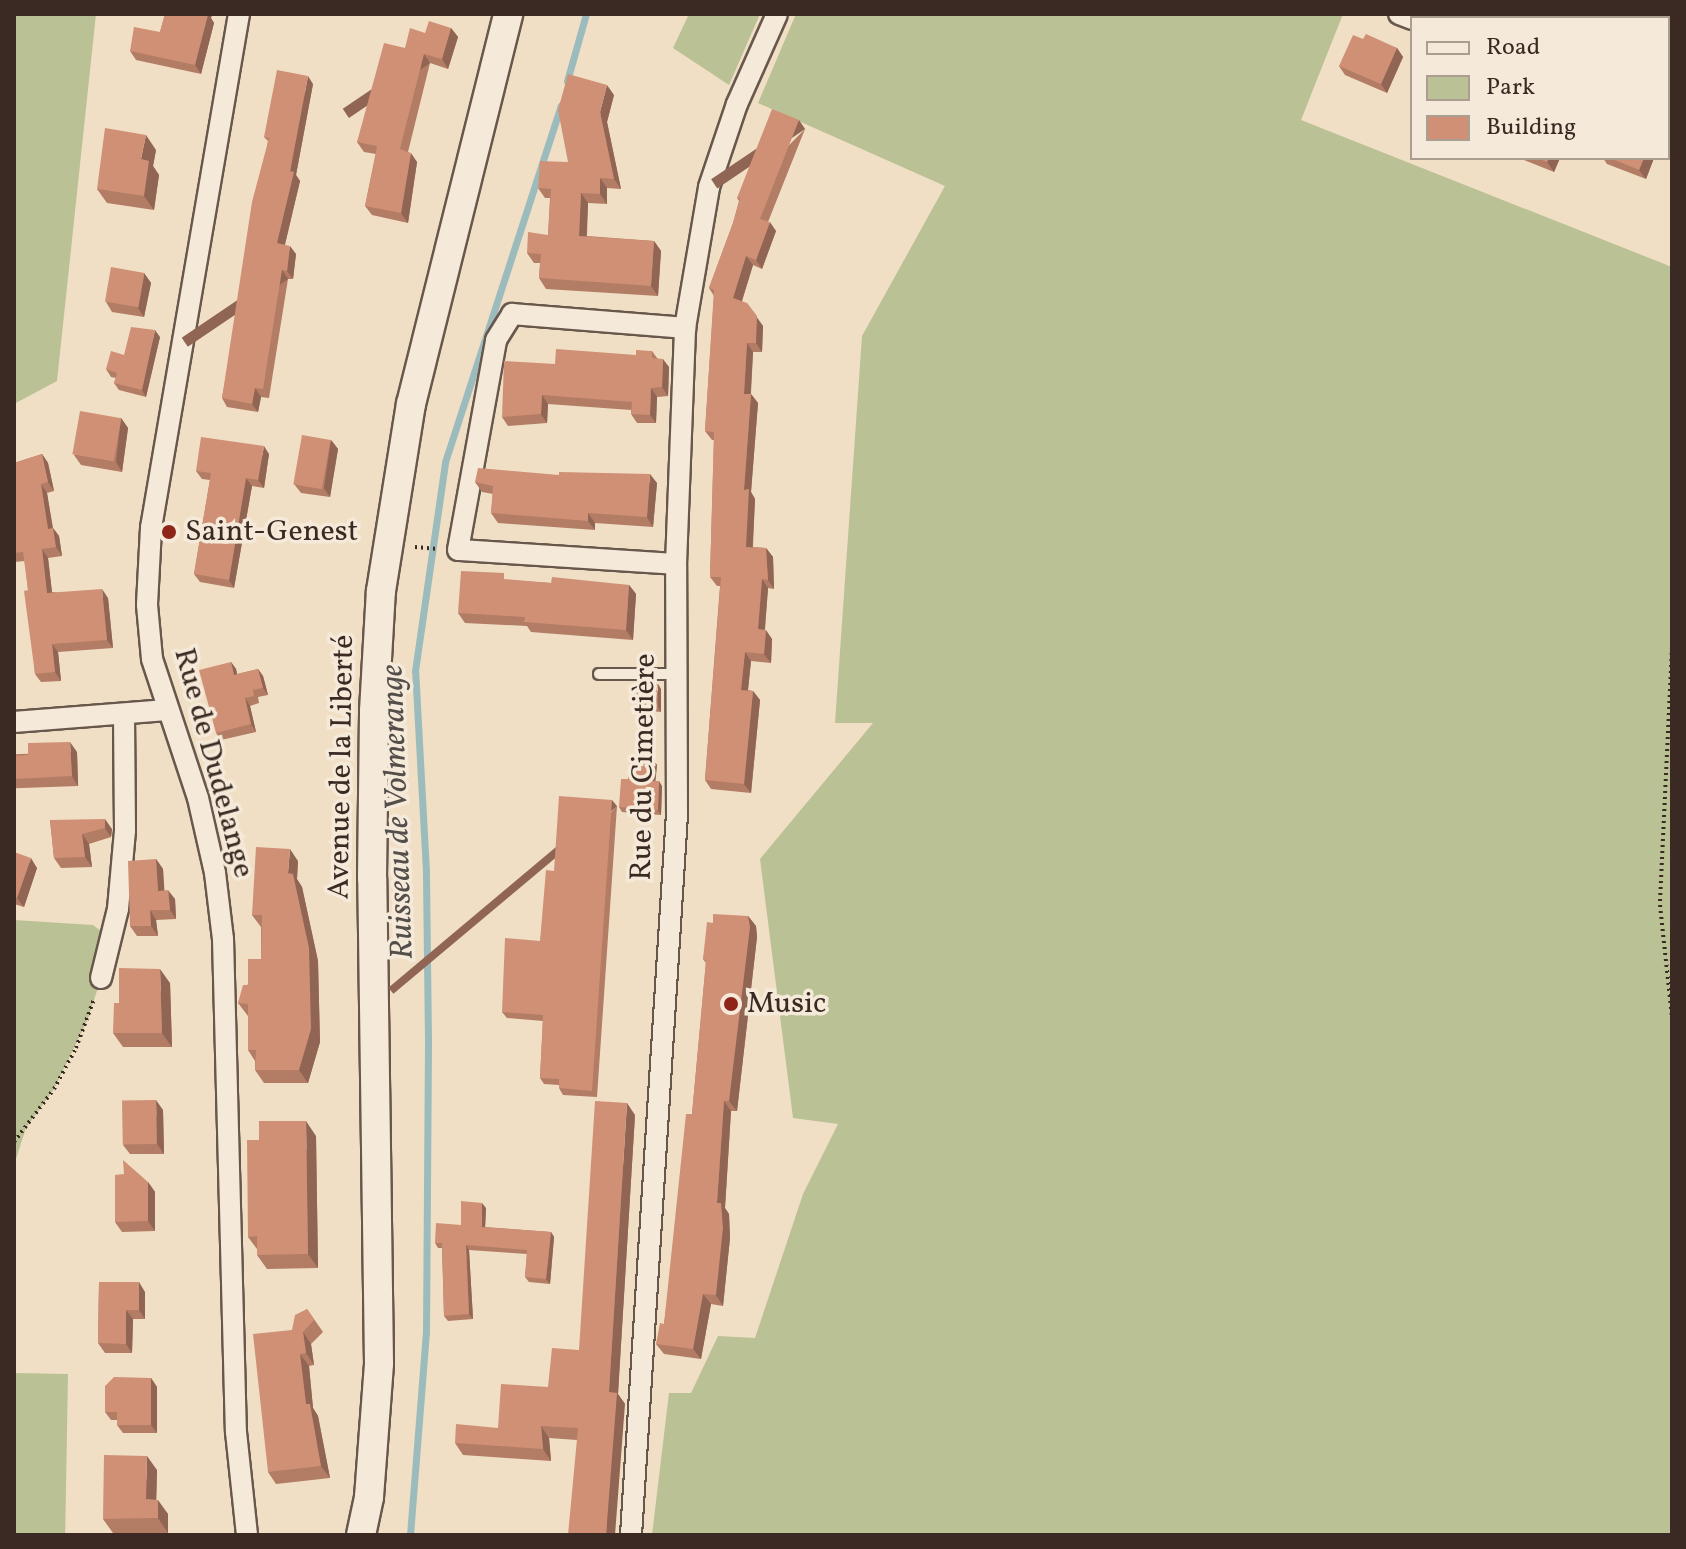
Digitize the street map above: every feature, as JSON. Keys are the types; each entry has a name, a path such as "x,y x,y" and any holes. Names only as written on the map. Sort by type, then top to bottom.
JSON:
{"main road":[{"name":"Avenue de la Liberté","path":"361,1535 369,1497 379,1363 373,726 381,591 411,404 508,14"}],"street":[{"name":"Rue de Dudelange","path":"239,14 151,528 148,618 152,659 198,798 215,873 223,939 236,1432 247,1535"},
{"name":"Rue du Cimetière","path":"631,1535 677,813 676,564 685,328 709,187 737,104 777,14"},
{"path":"676,564 458,550 496,340 512,314 685,328"},
{"path":"14,722 167,710"},
{"path":"101,978 118,909 124,843 124,714"}],"lane":[{"path":"599,674 677,674"}],"path":[{"path":"388,545 458,550"},
{"path":"1672,647 1660,905 1672,1018"},
{"path":"14,1142 54,1089 76,1048 101,978"}],"green space":[{"path":"14,14 96,14 57,381 14,404"},
{"path":"689,14 760,14 729,85 673,48"},
{"path":"796,14 1343,14 1301,120 1672,267 1672,1535 652,1535 669,1393 691,1393 718,1336 755,1338 803,1194 838,1124 793,1118 760,859 873,723 835,723 862,336 945,186 758,103"},
{"path":"14,920 93,925 101,931 101,978 88,1019 54,1089 26,1128 14,1165"},
{"path":"14,1373 68,1374 65,1535 14,1535"}],"building":[{"path":"165,14 208,15 195,65 130,51 134,27 160,32"},
{"path":"1507,14 1573,14 1572,16"},
{"path":"429,21 451,28 442,59 424,54 400,149 411,153 401,213 365,206 377,146 357,142 384,43 405,48 410,28 425,33"},
{"path":"1366,34 1397,48 1381,84 1339,66 1353,35 1363,39"},
{"path":"277,70 308,76 290,171 294,172 277,243 290,246 287,271 282,270 263,389 255,388 252,404 222,398 252,202 269,138 264,137"},
{"path":"568,74 607,85 600,112 614,179 600,178 600,194 581,193 579,236 654,241 651,286 539,278 541,254 527,253 528,232 548,235 551,189 538,188 540,161 568,162 558,110"},
{"path":"772,109 799,120 760,219 770,222 756,260 746,256 733,298 747,303 757,316 756,343 747,343 744,394 751,394 744,490 749,489 746,547 766,548 768,580 762,579 758,629 766,630 764,654 745,652 741,690 753,691 744,784 705,780 721,577 710,577 714,432 705,431 714,290 709,288 733,223 740,199 737,198"},
{"path":"105,128 146,135 141,159 149,161 144,196 97,189"},
{"path":"1615,160 1643,160 1639,170"},
{"path":"111,267 144,273 138,307 105,301"},
{"path":"131,327 155,330 142,390 114,383 117,373 106,369 111,351 124,355"},
{"path":"556,349 636,355 636,350 652,351 652,358 663,359 662,387 651,388 650,415 631,414 632,402 542,395 541,414 502,417 504,361 555,364"},
{"path":"80,411 121,418 114,462 72,454"},
{"path":"302,435 331,440 322,489 293,484"},
{"path":"201,437 264,446 258,480 246,478 229,580 194,574 211,473 196,471"},
{"path":"42,454 48,482 41,484 48,529 53,528 56,547 42,549 47,593 102,589 107,640 52,644 55,672 35,674 24,591 28,590 23,552 14,553 14,463"},
{"path":"478,468 559,475 559,472 650,474 647,517 588,513 588,521 491,513 493,486 475,482"},
{"path":"461,571 504,573 504,579 551,583 552,577 629,585 626,630 524,622 525,617 458,613"},
{"path":"231,662 234,675 258,669 263,688 253,690 254,696 245,698 251,724 216,733 199,670"},
{"path":"638,682 658,684 655,707 636,705"},
{"path":"70,742 72,776 14,779 14,756 28,755 28,743"},
{"path":"630,758 653,760 651,781 659,781 658,810 619,807 621,779 628,779"},
{"path":"559,796 612,800 592,1091 559,1088 559,1079 540,1078 543,1015 502,1012 505,938 540,941 546,870 554,871"},
{"path":"105,819 105,828 82,834 85,857 54,858 50,820"},
{"path":"256,847 290,849 288,873 293,874 309,948 311,1029 299,1070 255,1070 256,1050 248,1050 248,1004 238,1003 243,985 248,985 248,959 261,959 262,915 252,915"},
{"path":"14,852 31,858 17,898 14,897"},
{"path":"156,859 158,891 168,890 170,910 150,910 151,926 130,926 128,861"},
{"path":"713,914 748,916 750,927 729,1101 724,1101 717,1203 721,1203 723,1228 716,1295 703,1294 693,1349 656,1344 660,1323 664,1324 686,1114 692,1114 706,960 703,959 707,922 713,923"},
{"path":"119,968 160,969 162,1033 113,1033 114,1003 119,1003"},
{"path":"156,1100 157,1144 123,1145 122,1101"},
{"path":"595,1101 627,1103 609,1392 617,1393 606,1535 568,1535 578,1428 541,1426 543,1449 455,1443 456,1424 498,1428 501,1384 548,1387 552,1348 579,1350"},
{"path":"259,1121 306,1121 308,1254 257,1255 257,1236 248,1237 247,1140 259,1140"},
{"path":"123,1160 148,1182 148,1221 115,1222 115,1175 124,1174"},
{"path":"461,1201 482,1203 482,1227 551,1232 546,1279 525,1277 527,1250 466,1245 469,1314 444,1316 442,1243 435,1243 436,1223 461,1225"},
{"path":"99,1282 139,1282 139,1310 126,1310 126,1344 98,1343"},
{"path":"307,1309 314,1320 303,1332 306,1353 300,1354 306,1404 310,1404 321,1466 268,1472 253,1334 292,1330 295,1315"},
{"path":"114,1377 151,1378 151,1425 117,1425 117,1412 105,1412 105,1386"},
{"path":"104,1455 147,1456 146,1499 158,1500 158,1518 103,1519"}],"waterway":[{"name":"Ruisseau de Volmerange","path":"567,81 586,14"},
{"name":"Ruisseau de Volmerange","path":"410,1535 426,1332 428,1040 426,871 415,671 445,462 561,105"}],"place":[{"name":"Saint-Genest","path":"169,532"},
{"name":"Music","path":"731,1004"}]}
